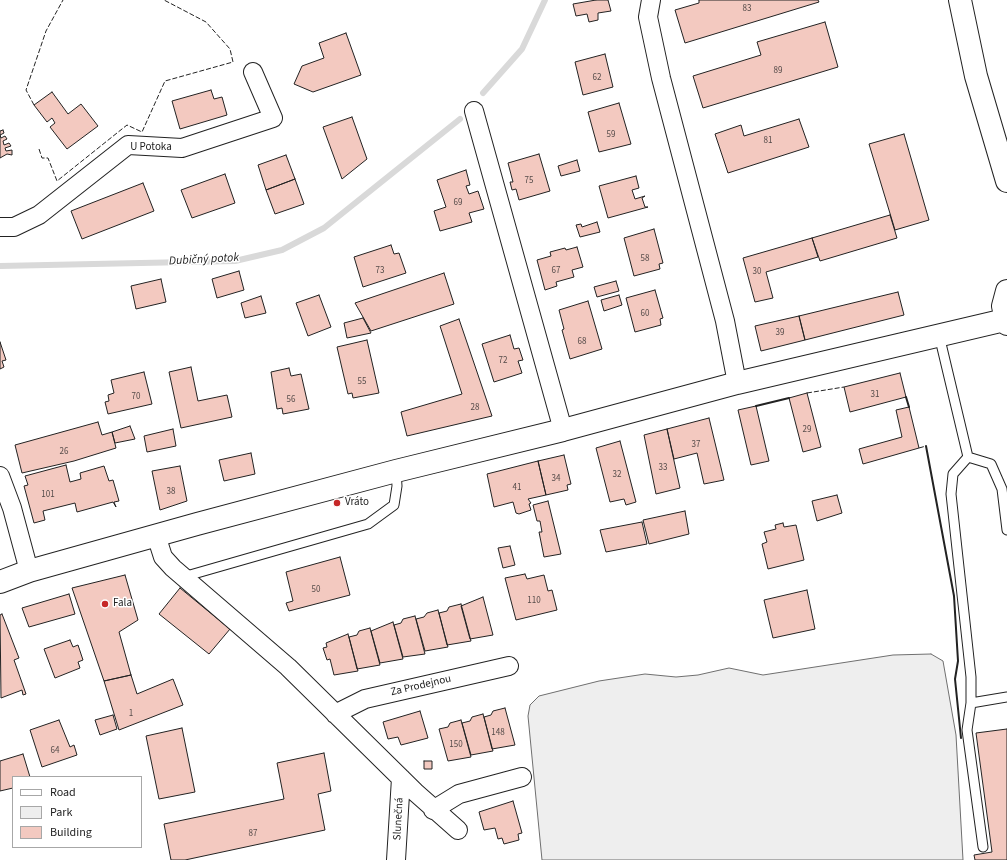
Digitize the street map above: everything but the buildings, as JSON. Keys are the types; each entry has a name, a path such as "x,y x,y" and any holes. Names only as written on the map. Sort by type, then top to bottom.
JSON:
{"main road":[{"path":"960,0 976,76 1007,181"},
{"path":"0,582 29,571 156,535 396,471 563,430 737,382 940,335 1006,322 1003,306 1007,290"}],"street":[{"path":"651,0 648,17 661,78 725,321 737,382"},
{"name":"U Potoka","path":"0,227 14,227 39,215 128,145 182,148 273,118 253,72"},
{"path":"474,111 563,430"},
{"path":"0,476 12,508 29,571"},
{"path":"156,535 163,557 183,577 288,667 401,778 440,806 458,830"},
{"name":"Za Prodejnou","path":"336,714 365,699 509,666"},
{"path":"440,806 459,794 522,777"},
{"name":"Slunečná","path":"396,860 401,778"}],"lane":[{"path":"940,335 968,457"},
{"path":"968,457 991,464 1002,489 1007,530"},
{"path":"968,457 953,474 951,494 971,677 971,703 967,730 983,847"},
{"path":"183,577 368,524 394,505 397,486 396,471"},
{"path":"971,703 1007,697"}],"green space":[{"path":"931,654 943,661 956,735 963,860 542,860 528,716 530,705 539,696 599,681 645,674 676,677 698,675 729,668 763,675 893,655"}],"waterway":[{"name":"Dubičný potok","path":"483,93 522,49 545,0"},
{"name":"Dubičný potok","path":"0,266 235,261 282,250 324,228 460,119"}],"fence":[{"path":"34,105 26,90 46,31 63,0"},
{"path":"39,149 42,158 48,158 57,181 127,125 142,132 165,81 233,62 230,49 206,22 164,0"},
{"path":"807,393 844,387"},
{"path":"919,448 926,446"}],"wall":[{"path":"906,397 909,407"},
{"path":"756,406 789,398"},
{"path":"926,446 954,596 958,661 955,679 961,738"}],"place":[{"name":"Vráto","path":"337,503"},
{"name":"Fala","path":"105,604"}]}
